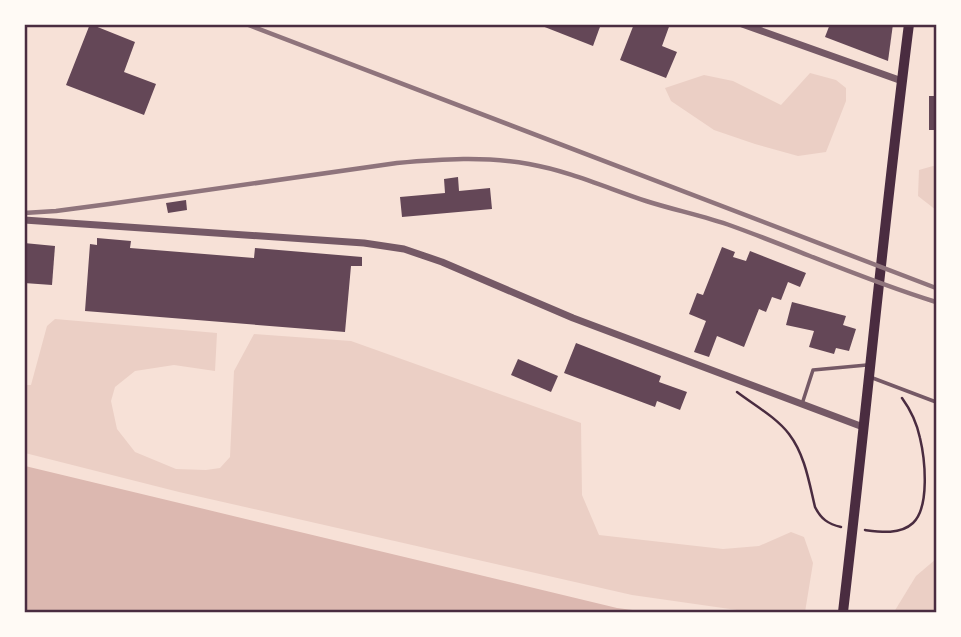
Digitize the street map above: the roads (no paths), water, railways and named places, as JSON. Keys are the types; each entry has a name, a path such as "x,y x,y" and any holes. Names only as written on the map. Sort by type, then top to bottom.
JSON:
{"main road":[{"path":"843,612 909,24"}],"street":[{"path":"742,24 902,81"},
{"path":"24,220 364,243 404,249 442,262 573,318 863,427"}],"lane":[{"path":"802,404 813,370 869,365"},
{"path":"868,377 936,402"}],"railway":[{"path":"246,24 936,288"},
{"path":"24,213 109,204 397,163 463,159 513,161 559,171 646,201 721,222 936,302"}]}
